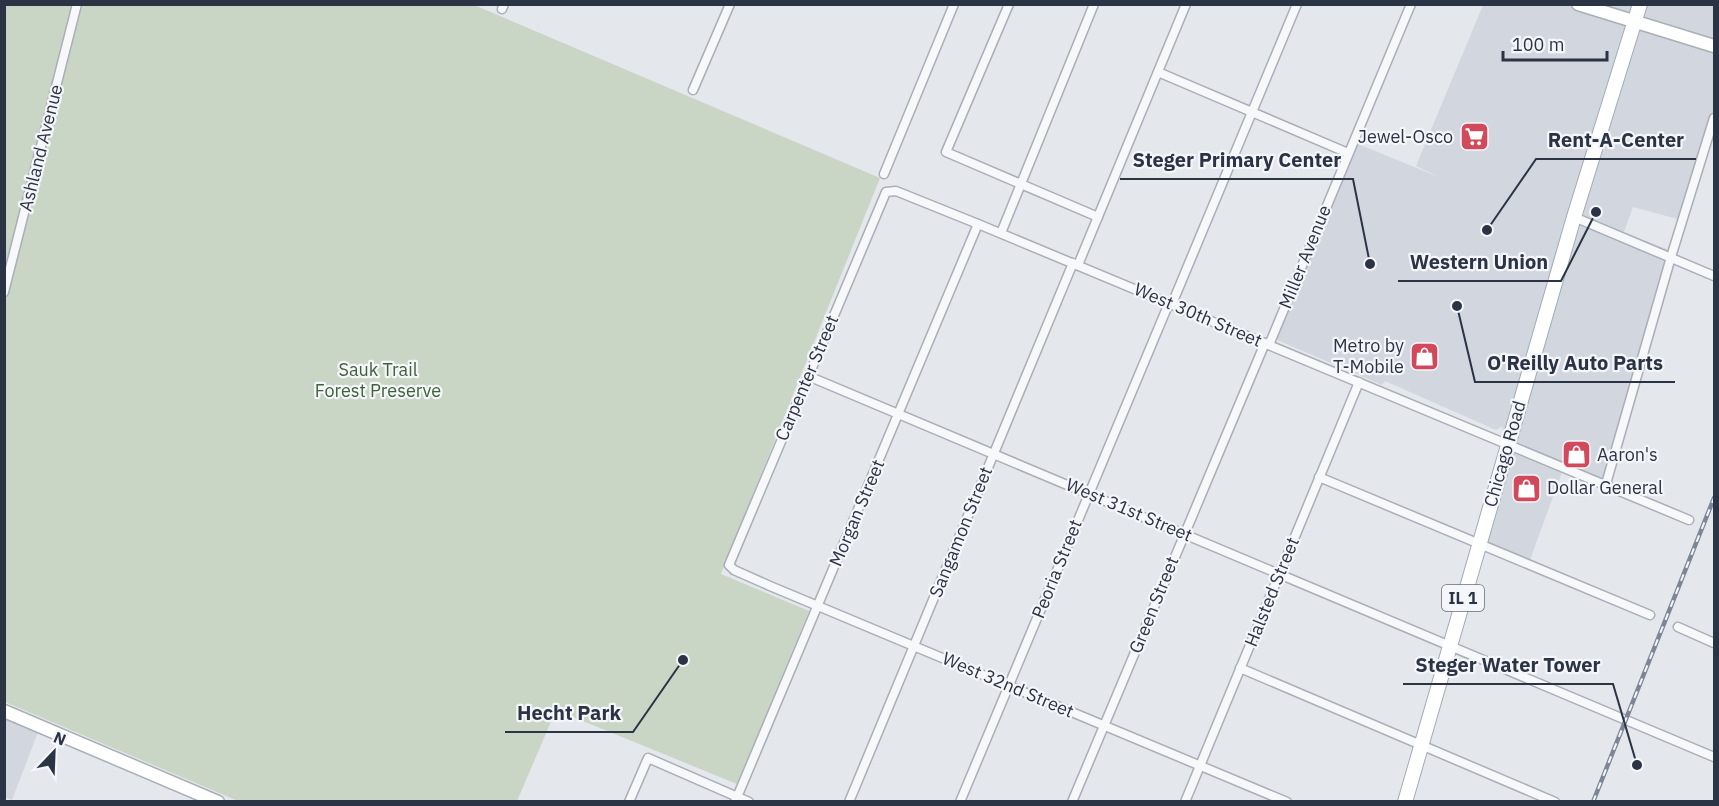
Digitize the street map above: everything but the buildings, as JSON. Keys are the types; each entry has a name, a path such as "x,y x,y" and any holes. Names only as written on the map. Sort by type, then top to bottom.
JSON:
{"main road":[{"name":"Chicago Road","path":"1405,801 1574,217 1640,4"}],"street":[{"name":"Ashland Avenue","path":"4,292 77,4"},
{"path":"693,90 730,4"},
{"path":"884,174 954,4"},
{"path":"1009,4 946,152 1098,217"},
{"path":"1001,233 1094,4"},
{"name":"Sangamon Street","path":"849,801 993,454 1075,264 1098,217 1186,4"},
{"name":"Peoria Street","path":"960,801 1088,493 1298,4"},
{"name":"Miller Avenue","path":"1267,344 1410,4"},
{"path":"1578,4 1714,46"},
{"path":"1158,72 1348,153"},
{"path":"1606,484 1671,257 1714,118"},
{"name":"West 30th Street","path":"886,192 896,191 1001,233 1689,520"},
{"name":"Carpenter Street","path":"729,566 886,192"},
{"path":"1574,217 1714,276"},
{"name":"Morgan Street","path":"736,799 978,224"},
{"name":"Green Street","path":"1072,801 1183,533 1267,344"},
{"name":"West 31st Street","path":"808,376 1714,757"},
{"name":"Halsted Street","path":"1185,801 1359,382"},
{"path":"1319,477 1650,615"},
{"name":"West 32nd Street","path":"729,566 818,606 1287,801"},
{"path":"1678,627 1714,643"},
{"path":"1240,668 1555,801"},
{"path":"4,711 218,801"},
{"path":"629,801 648,758 736,799 749,801"}],"shaded area":[{"path":"1483,5 1714,5 1714,128 1685,221 1633,207 1624,232 1677,253 1609,492 1562,472 1527,568 1472,544 1501,447 1503,426 1496,430 1385,381 1382,385 1275,339 1358,144 1441,178 1416,166"},
{"path":"4,717 38,732 12,800 5,797"}],"green space":[{"name":"Sauk Trail Forest Preserve","path":"4,5 474,5 880,178 721,574 809,611 737,784 556,710 517,801 238,801 5,702"}],"railway":[{"path":"1593,802 1714,498"}],"place":[{"name":"Jewel-Osco","path":"1474,137"},
{"name":"Western Union","path":"1596,212"},
{"name":"Rent-A-Center","path":"1487,230"},
{"name":"Steger Primary Center","path":"1370,264"},
{"name":"O'Reilly Auto Parts","path":"1457,306"},
{"name":"Metro by T-Mobile","path":"1425,356"},
{"name":"Aaron's","path":"1576,455"},
{"name":"Dollar General","path":"1526,488"},
{"name":"Hecht Park","path":"683,660"},
{"name":"Steger Water Tower","path":"1637,765"}]}
